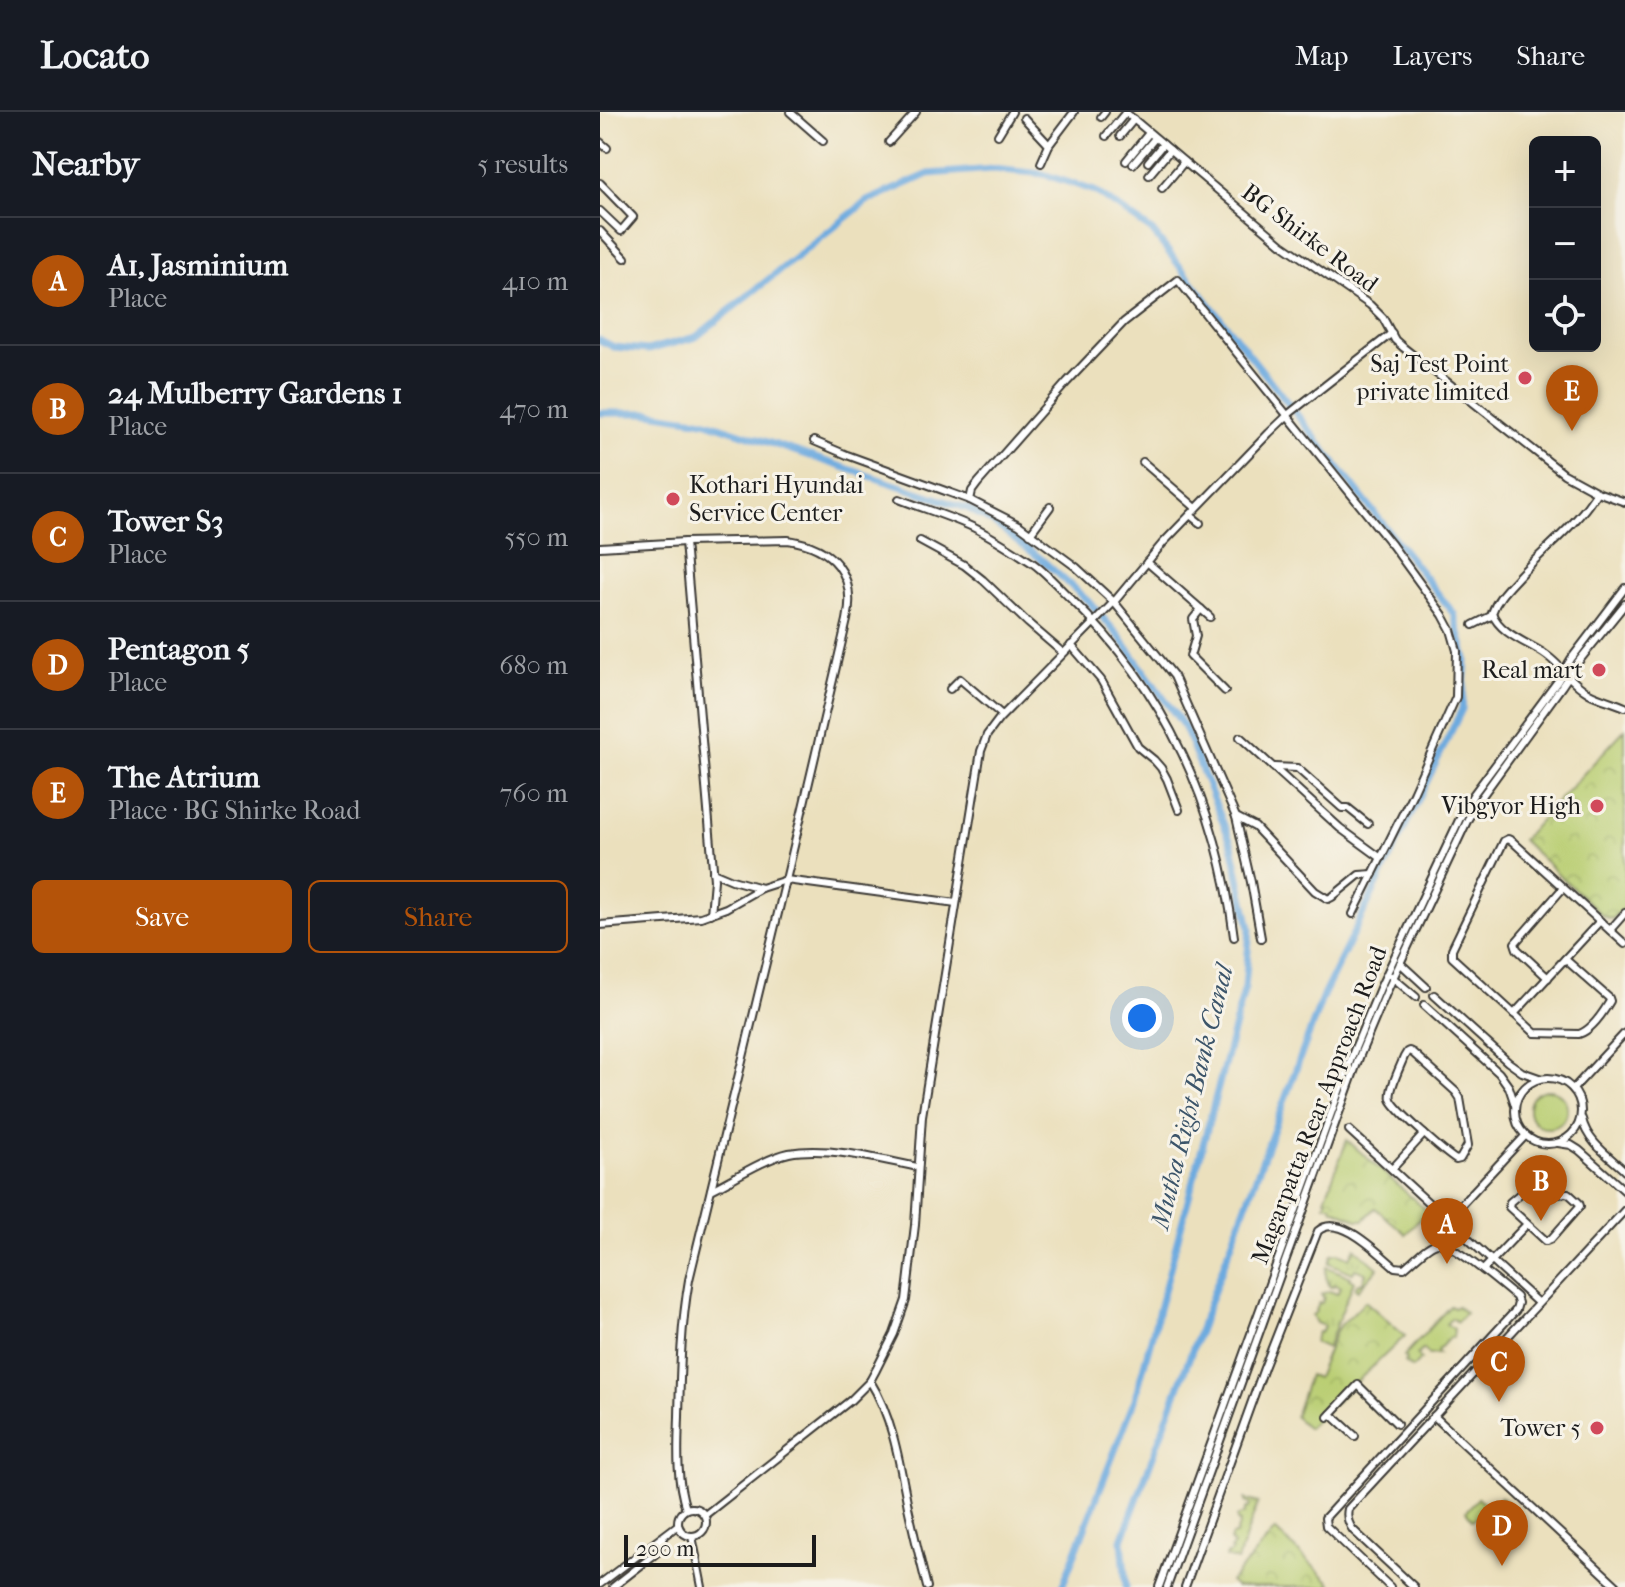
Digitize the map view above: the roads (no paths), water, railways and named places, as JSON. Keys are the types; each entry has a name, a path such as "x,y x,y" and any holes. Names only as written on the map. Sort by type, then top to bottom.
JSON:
{"street":[{"path":"790,112 823,141"},
{"path":"889,142 916,112"},
{"path":"998,135 1012,112"},
{"path":"1060,112 1068,119"},
{"path":"1041,163 1049,145 1074,112"},
{"path":"1106,136 1126,112"},
{"name":"BG Shirke Road","path":"1126,112 1282,244 1370,305 1404,348 1564,474 1597,492 1625,502"},
{"path":"1024,118 1049,145"},
{"path":"1120,136 1134,119"},
{"path":"1129,162 1152,135"},
{"path":"600,142 607,148"},
{"path":"1148,162 1163,144"},
{"path":"1149,175 1170,150"},
{"path":"1162,188 1184,162"},
{"path":"600,183 633,217 621,231 600,211"},
{"path":"600,231 625,258"},
{"path":"970,500 978,483 1076,372 1124,322 1178,280 1392,545 1443,615 1457,651 1456,697 1353,914"},
{"path":"705,1515 851,1400 870,1381 894,1334 906,1300 915,1225 922,1116 981,751 987,735 1002,715 1112,604 1196,508 1288,415 1392,333"},
{"path":"814,441 970,500 1019,525 1076,567 1112,604 1174,676 1236,817 1261,938"},
{"path":"1143,462 1196,508"},
{"path":"1597,492 1583,512 1500,597 1494,605 1493,615 1503,627 1546,655 1579,686 1625,707"},
{"path":"899,499 970,526 1033,563 1096,619 1162,712 1189,768 1213,830 1230,904 1234,937"},
{"path":"1030,534 1050,507"},
{"path":"1190,515 1200,523"},
{"path":"600,547 788,540 820,549 829,555 845,575 849,586 849,611 691,1269 685,1304 678,1439 679,1480 686,1509"},
{"path":"920,541 964,565 1063,653"},
{"path":"685,542 713,872 711,914"},
{"path":"1147,562 1210,617"},
{"name":"Magarpatta Rear Approach Road","path":"1566,672 1625,588"},
{"name":"Magarpatta Rear Approach Road","path":"1159,1587 1353,1053 1461,816 1473,795 1557,682 1625,604"},
{"path":"1201,609 1193,619 1196,636 1190,656 1225,691"},
{"path":"1473,625 1493,615"},
{"path":"1071,645 1101,680 1138,747 1161,768 1179,810"},
{"path":"950,689 960,679 1002,715"},
{"path":"1240,737 1340,828 1381,858"},
{"path":"1271,766 1297,768 1342,808 1348,808 1368,824"},
{"path":"1236,817 1255,827 1323,897 1332,897 1359,875 1373,874"},
{"path":"1565,959 1610,1001 1584,1033 1541,1035 1530,1030 1452,957 1452,949 1504,841 1508,839 1625,944"},
{"path":"713,872 761,888"},
{"path":"600,925 688,919 711,914 761,888 786,880 956,903"},
{"path":"1548,978 1517,949 1515,943 1563,888"},
{"path":"1610,930 1625,913"},
{"path":"1514,1014 1600,921"},
{"path":"1397,961 1426,987"},
{"path":"1390,975 1416,997"},
{"name":"Magarpatta Rear Approach Road","path":"1167,1587 1390,975"},
{"path":"1434,995 1522,1072 1539,1078 1557,1079 1573,1089 1590,1139 1625,1171"},
{"path":"1424,1005 1499,1073 1509,1087 1517,1124 1525,1136 1538,1142 1571,1145 1625,1191"},
{"path":"1573,1089 1625,1033"},
{"path":"1407,1052 1413,1053 1460,1098 1468,1145 1460,1159 1456,1160 1424,1134 1390,1097 1407,1052"},
{"path":"1515,1105 1523,1088 1539,1078"},
{"path":"1557,1143 1573,1133 1581,1116"},
{"path":"1349,1130 1538,1303"},
{"path":"1392,1169 1424,1134"},
{"path":"1447,1220 1525,1136"},
{"path":"711,1190 773,1158 790,1153 860,1155 918,1167"},
{"path":"1519,1193 1568,1193 1579,1203 1578,1209 1549,1241 1543,1240 1527,1224 1509,1207 1519,1193"},
{"path":"1413,1587 1353,1530 1346,1514 1348,1509 1625,1210"},
{"path":"1185,1587 1264,1368 1318,1231 1333,1224 1351,1232 1395,1267 1404,1268 1439,1242 1483,1270 1516,1297 1518,1303 1516,1310 1325,1518 1326,1526 1390,1587"},
{"path":"1483,1270 1527,1224"},
{"path":"870,1381 886,1414 927,1587"},
{"path":"1355,1436 1330,1416 1358,1385 1397,1424"},
{"path":"1434,1416 1618,1587"},
{"path":"1402,1433 1410,1442"},
{"path":"686,1509 698,1509 705,1515 706,1527 700,1534 692,1536 682,1532 678,1525 679,1516 686,1509"},
{"path":"600,1584 678,1525"},
{"path":"692,1536 702,1587"},
{"path":"613,1587 659,1551 663,1538"}],"waterway":[{"path":"600,340 614,347 648,350 696,337 867,201 929,174 993,169 1043,174 1095,191 1152,231 1454,614 1466,659 1462,709 1323,996 1122,1540 1126,1587"},
{"name":"Mutha Right Bank Canal","path":"600,413 650,413 704,421 969,509 995,524 1040,558 1089,602 1119,636 1185,728 1232,845 1250,928 1245,987 1135,1399 1062,1587"}],"place":[{"name":"Saj Test Point private limited","path":"1525,378"},
{"name":"The Atrium","path":"1572,431"},
{"name":"Kothari Hyundai Service Center","path":"673,499"},
{"name":"Real mart","path":"1599,670"},
{"name":"Vibgyor High","path":"1597,806"},
{"name":"24 Mulberry Gardens 1","path":"1541,1221"},
{"name":"A1, Jasminium","path":"1447,1264"},
{"name":"Tower S3","path":"1499,1402"},
{"name":"Tower 5","path":"1597,1428"},
{"name":"Pentagon 5","path":"1502,1566"}]}
